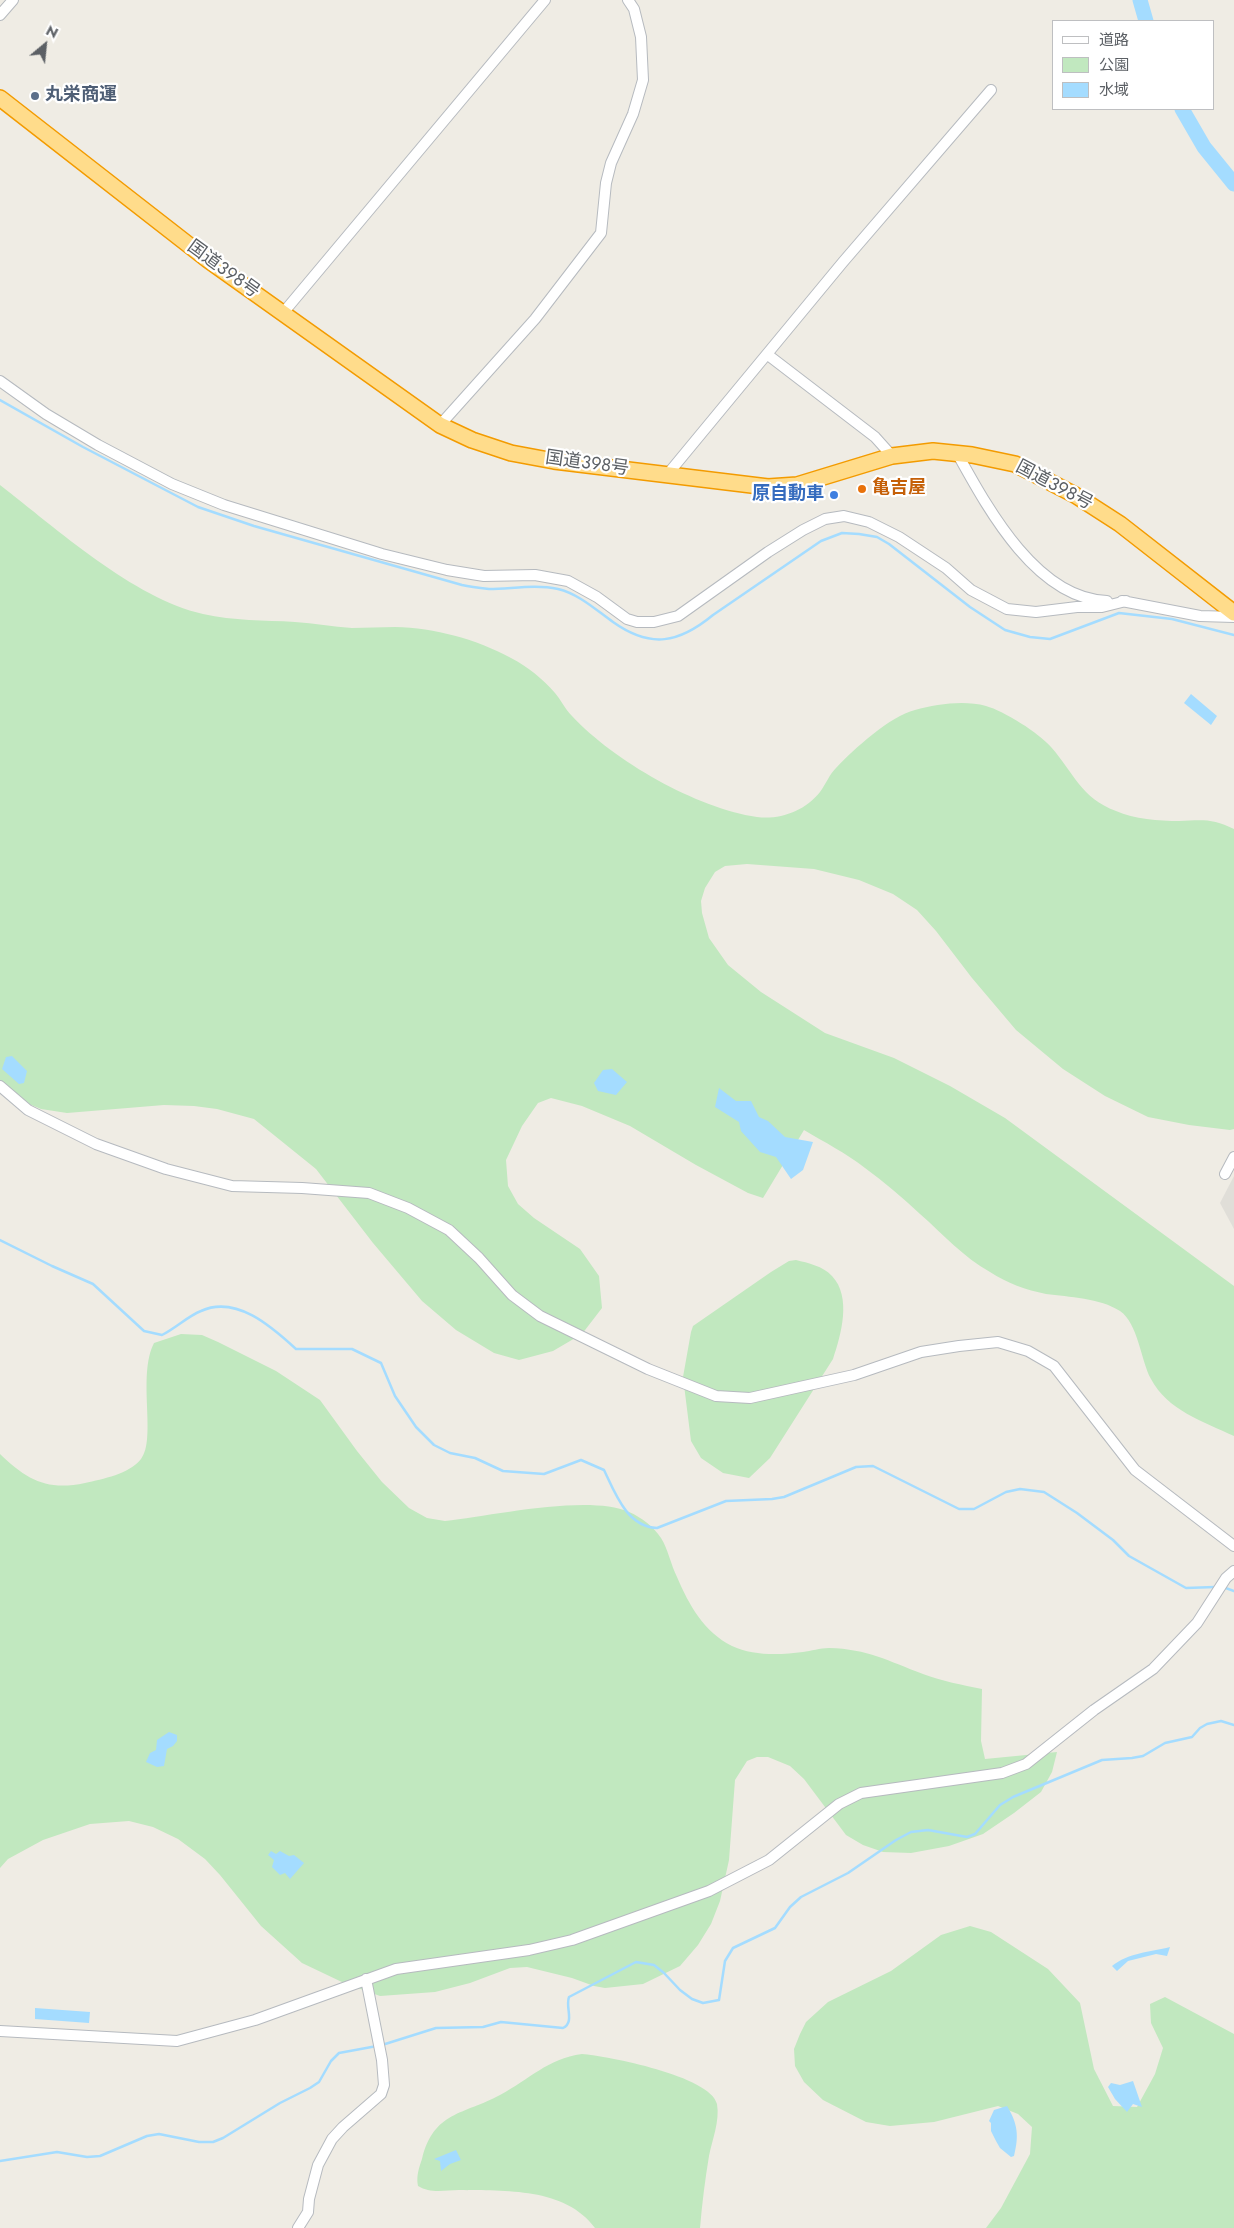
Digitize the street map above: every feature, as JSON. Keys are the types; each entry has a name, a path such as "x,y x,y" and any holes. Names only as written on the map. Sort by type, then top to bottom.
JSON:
{"highway":[{"name":"国道398号","path":"0,98 208,260 440,425 472,440 511,452 554,461 768,487 797,485 892,456 933,452 972,454 1015,464 1075,495 1120,524 1234,613"}],"street":[{"path":"0,15 13,0"},
{"path":"283,313 544,0"},
{"path":"440,425 535,319 601,233 609,170 633,114 643,80 642,37 634,9 628,0"},
{"path":"667,475 843,262 991,90"},
{"path":"768,355 875,437 892,456"},
{"path":"0,381 46,414 98,445 172,484 224,505 382,554 447,570 484,576 535,575 568,581 586,590 627,619 637,622 662,621 678,616 768,552 803,530 825,519 844,516 869,522 899,537 946,568 971,590 1007,608 1036,612 1077,607 1102,607 1126,602"},
{"path":"957,453 993,516 1020,552 1040,570 1076,595 1098,601 1126,602 1200,616 1234,617"},
{"path":"0,1086 28,1110 71,1132 96,1144 166,1169 232,1186 302,1188 369,1193 408,1208 449,1230 479,1258 512,1295 540,1316 640,1366 716,1396 750,1398 854,1375 921,1352 959,1346 998,1342 1028,1351 1054,1366 1134,1470 1234,1546"},
{"path":"1225,1174 1234,1157"},
{"path":"0,2031 177,2040 255,2020 366,1979 396,1970 528,1950 572,1940 709,1891 769,1860 839,1804 861,1793 1002,1773 1026,1764 1094,1710 1153,1669 1197,1622 1216,1593 1234,1571"},
{"path":"298,2228 308,2212 309,2200 318,2165 332,2139 343,2126 381,2094 384,2085 382,2060 366,1979"}],"shaded area":[{"path":"1234,1176 1234,1229 1220,1203"}],"green space":[{"path":"0,485 71,541 123,578 177,606 203,614 238,619 352,628 395,627 440,632 498,651 523,665 540,678 590,733 633,765 683,793 733,812 766,818 792,813 814,799 834,771 852,752 895,719 905,713 923,708 969,703 986,706 1002,713 1021,723 1046,741 1086,792 1104,806 1139,818 1171,821 1207,820 1234,829 1234,1129 1230,1130 1148,1117 1105,1096 1063,1069 1016,1030 972,978 936,931 917,910 893,894 859,880 814,869 747,864 725,866 715,872 705,888 701,901 702,913 709,938 728,965 761,992 825,1033 894,1058 950,1086 1005,1118 1234,1286 1234,1436 1187,1414 1166,1399 1151,1379 1131,1324 1120,1311 1103,1303 1031,1290 996,1276 962,1252 872,1173 804,1130 763,1198 748,1193 696,1165 630,1126 582,1106 551,1098 538,1103 522,1126 506,1160 508,1186 518,1204 534,1218 580,1249 599,1276 602,1308 582,1334 553,1351 519,1360 494,1353 456,1330 422,1301 373,1243 316,1169 254,1119 217,1109 164,1105 67,1113 41,1109 0,1092"},
{"path":"796,1260 815,1265 824,1270 832,1276 842,1294 843,1316 833,1359 770,1458 749,1478 723,1473 701,1458 691,1441 683,1377 693,1326 771,1272 789,1261"},
{"path":"181,1334 202,1335 218,1342 276,1371 320,1400 382,1482 409,1508 427,1518 445,1521 539,1508 590,1505 611,1507 629,1512 647,1523 658,1534 692,1607 705,1625 722,1640 749,1652 767,1654 806,1652 822,1648 867,1653 937,1679 982,1689 981,1741 985,1759 1057,1752 1052,1772 1041,1792 983,1834 949,1846 911,1853 883,1852 863,1845 846,1835 804,1779 790,1766 768,1757 757,1757 747,1761 735,1780 729,1860 720,1901 711,1924 698,1945 680,1966 643,1984 605,1988 527,1967 510,1968 470,1983 435,1992 380,1996 344,1983 302,1963 261,1926 205,1859 178,1839 153,1827 129,1821 90,1824 43,1840 8,1859 0,1868 0,1454 19,1471 29,1477 59,1486 100,1480 130,1469 141,1459 145,1450 148,1422 147,1372 149,1357 154,1343"},
{"path":"970,1926 991,1932 1048,1969 1080,2003 1094,2069 1113,2106 1137,2107 1155,2074 1163,2048 1151,2023 1150,2004 1165,1997 1234,2034 1234,2228 986,2228 1001,2208 1030,2154 1032,2127 1018,2114 998,2106 934,2122 890,2126 866,2122 823,2100 804,2082 795,2066 794,2049 806,2022 828,2002 891,1971 941,1935"},
{"path":"582,2054 657,2069 678,2076 711,2094 718,2110 710,2150 700,2228 595,2228 568,2205 551,2198 514,2192 433,2191 418,2186 418,2172 427,2143 442,2123 462,2111 500,2095 539,2070 559,2060"}],"water":[{"path":"1191,694 1217,716 1211,725 1184,703"},
{"path":"12,1056 27,1071 24,1083 19,1084 2,1069 6,1057"},
{"path":"612,1069 627,1082 616,1095 598,1091 594,1083 603,1070"},
{"path":"719,1088 736,1101 751,1101 759,1117 768,1121 785,1137 813,1142 803,1170 791,1179 776,1157 760,1152 741,1131 739,1122 715,1107"},
{"path":"169,1732 177,1735 177,1741 167,1749 164,1766 157,1767 146,1762 150,1753 156,1750 157,1740"},
{"path":"271,1851 276,1854 280,1851 289,1856 294,1855 304,1863 290,1879 285,1873 280,1875 272,1867 274,1860 268,1855"},
{"path":"1170,1947 1167,1956 1156,1954 1128,1961 1117,1971 1112,1966 1125,1958"},
{"path":"35,2008 90,2012 89,2023 35,2019"},
{"path":"1133,2081 1142,2107 1133,2104 1127,2112 1115,2099 1108,2087 1111,2083 1120,2085"},
{"path":"1007,2106 1015,2124 1017,2136 1014,2156 1011,2157 1000,2148 991,2131 991,2123 989,2121 994,2110"},
{"path":"456,2150 461,2160 450,2164 441,2171 440,2161 434,2159"}],"waterway":[{"path":"1140,0 1146,20"},
{"path":"1183,110 1204,147 1234,184"},
{"path":"0,400 83,447 198,507 254,526 462,585 489,589 532,587 566,591 580,598 627,631 652,639 676,637 688,632 821,541 842,533 877,537 889,544 970,607 1005,630 1030,637 1050,639 1119,613 1172,619 1234,635"},
{"path":"0,1240 93,1284 144,1331 162,1335 201,1311 214,1307 227,1307 252,1315 276,1331 296,1349 352,1349 381,1363 395,1396 416,1427 434,1445 450,1453 475,1458 503,1471 544,1474 581,1460 604,1470 623,1507 638,1522 647,1526 657,1528 726,1501 784,1497 856,1467 873,1466 959,1509 974,1509 1006,1492 1020,1489 1044,1492 1077,1513 1113,1540 1129,1556 1186,1588 1215,1587"},
{"path":"1223,1587 1234,1591"},
{"path":"382,2045 436,2028 483,2027 501,2022 563,2028 567,2025 569,2018 569,1997 636,1962 654,1965 692,1999 703,2003 719,2000 725,1961 733,1948 775,1928 790,1907 801,1897 848,1873 896,1840 911,1832 928,1830 967,1837 975,1834 1000,1805 1013,1797 1102,1760 1143,1756 1165,1743 1192,1737 1200,1728 1207,1724 1221,1721 1234,1725"},
{"path":"0,2161 57,2152 87,2157 100,2156 147,2136 159,2134 199,2142 213,2142 319,2082 331,2061 339,2053 377,2046"}],"place":[{"name":"丸栄商運","path":"35,96"},
{"name":"亀吉屋","path":"862,489"},
{"name":"原自動車","path":"834,495"}]}
